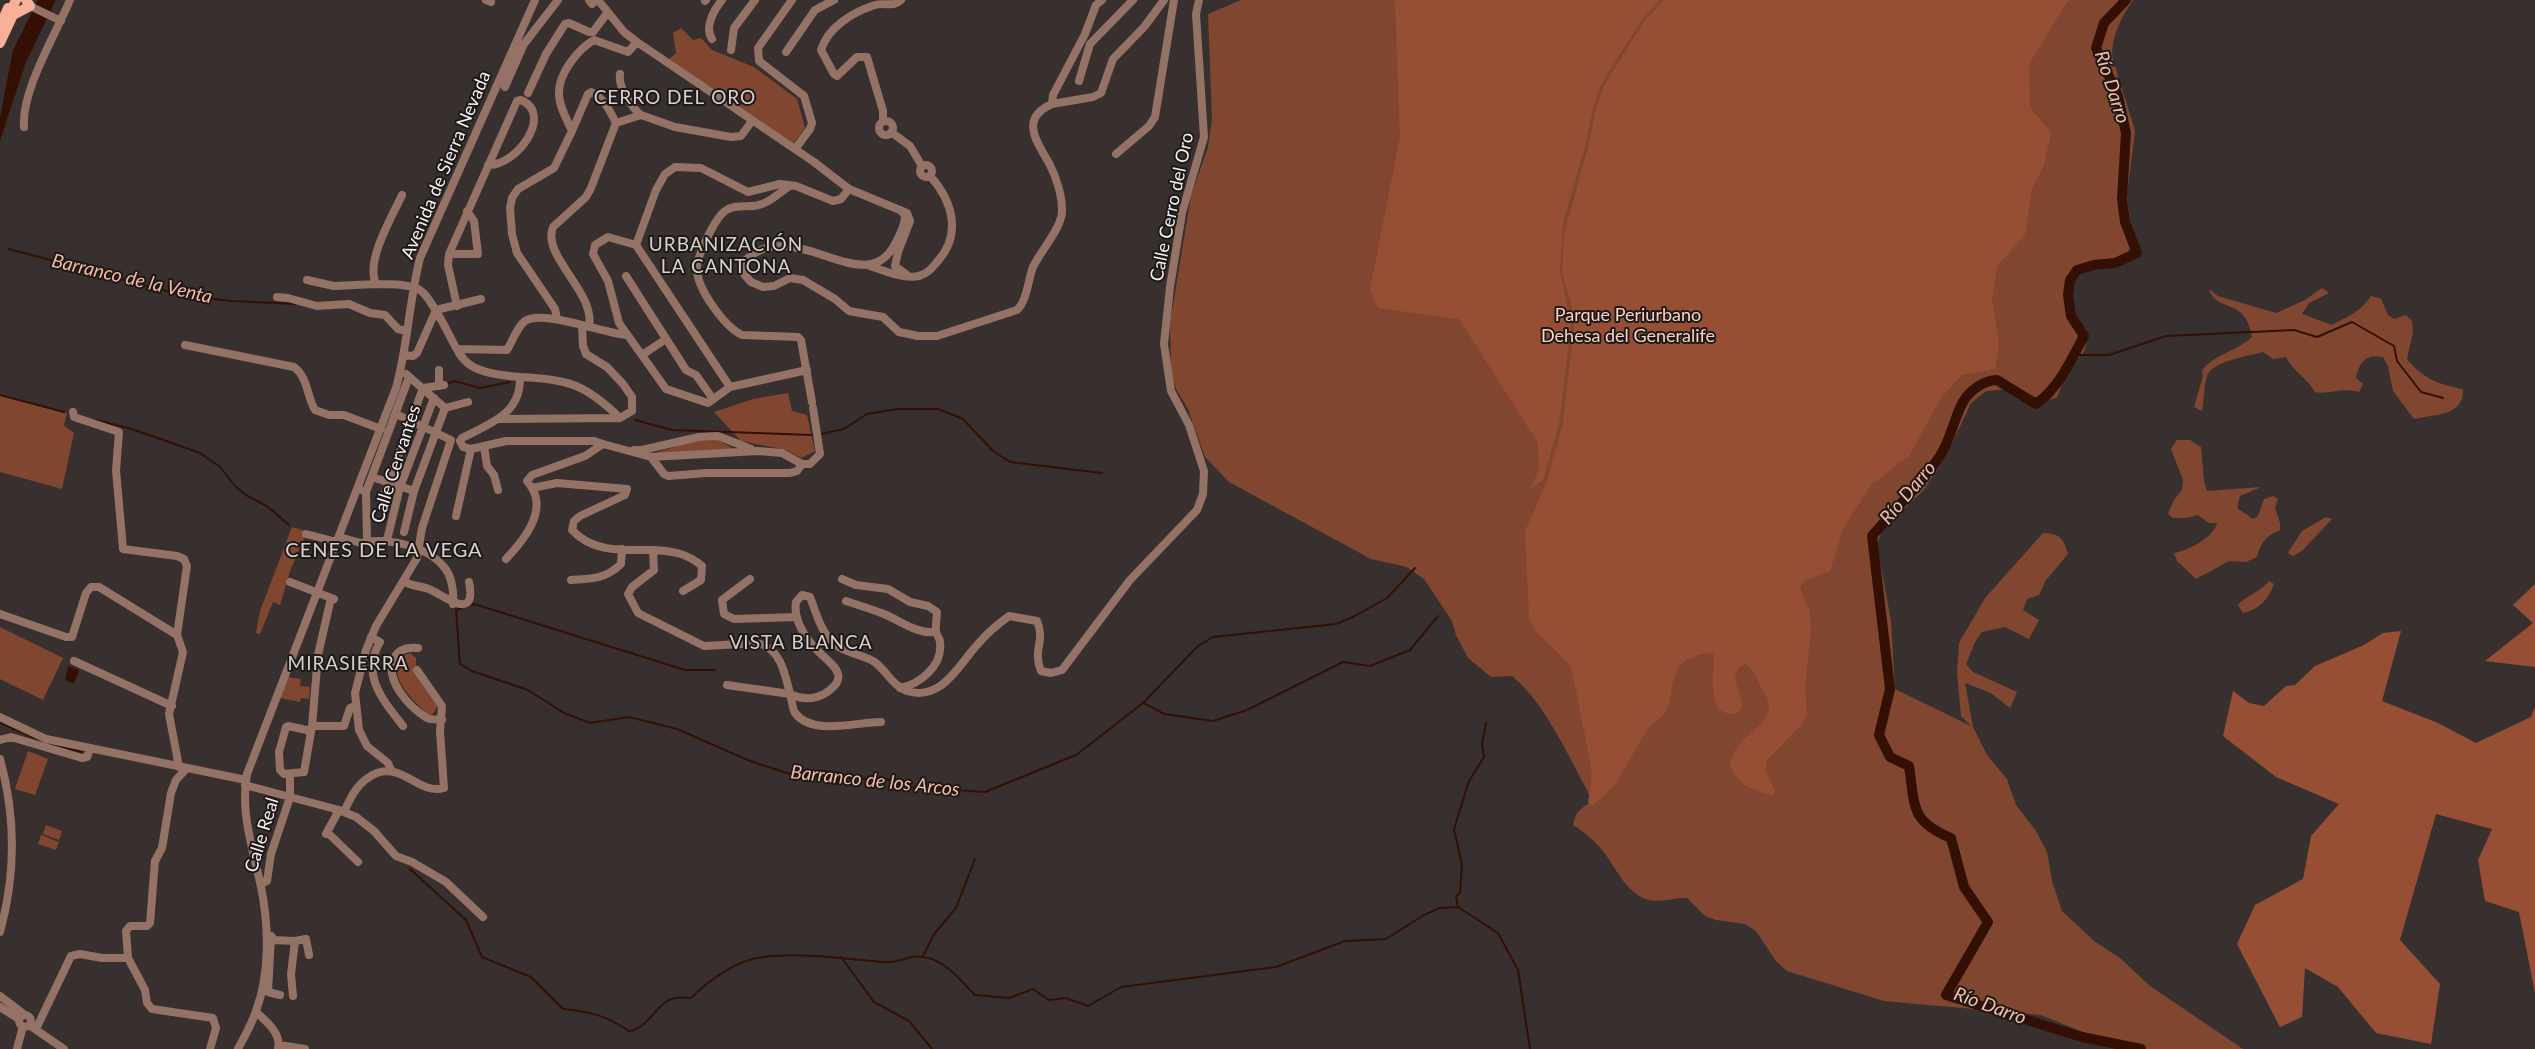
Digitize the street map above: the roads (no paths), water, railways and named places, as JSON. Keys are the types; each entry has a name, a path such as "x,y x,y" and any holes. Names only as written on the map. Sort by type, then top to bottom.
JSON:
{"main road":[{"path":"0,19 8,0"},
{"path":"0,26 11,1 22,2"},
{"path":"0,36 22,2"},
{"path":"0,43 12,15 22,2"}],"street":[{"path":"24,127 23,114 36,76 58,19 70,0"},
{"name":"Avenida de Sierra Nevada","path":"238,1049 256,1012 262,986 269,935 261,884 244,812 245,782 254,752 381,429 401,370 413,287 420,258 535,0"},
{"path":"529,12 542,13 553,0"},
{"path":"505,87 524,44 558,0"},
{"path":"589,0 592,4 598,0 624,32 637,42 795,149 849,189 907,213 910,221 891,270"},
{"path":"712,39 710,35 712,13 722,0"},
{"path":"731,50 734,28 755,0"},
{"path":"792,0 758,48 759,61 804,96 812,123 810,129 795,149"},
{"path":"786,52 815,10 834,0"},
{"path":"902,0 892,5 880,2 839,23 821,50 834,74 837,76 857,57 867,57 883,111 883,121 879,126 881,133 885,135 891,132 910,146 922,166 920,169 921,176 925,178 930,176 937,183 949,207 954,224 948,248 928,272 921,276 840,261 784,244 761,250 742,264 744,274 751,282 763,288 774,286 790,278 803,280 827,293 849,311 882,317 900,332 918,336 937,336 1017,310 1022,303 1033,269 1045,245 1057,228 1062,213 1062,203 1054,174 1037,144 1033,130 1039,114 1052,104 1093,97 1102,93 1113,59 1144,27 1164,0"},
{"path":"1052,104 1053,95 1075,54 1096,5 1102,0"},
{"path":"1079,81 1090,44 1133,0"},
{"path":"1116,154 1149,126 1154,118 1174,0"},
{"name":"Calle Cerro del Oro","path":"900,688 908,691 922,692 937,688 952,678 976,645 995,626 1009,616 1037,621 1042,632 1036,660 1041,671 1051,673 1062,670 1130,580 1197,510 1202,501 1205,487 1204,471 1185,417 1171,391 1164,344 1170,287 1182,214 1204,137 1196,14 1199,0"},
{"path":"22,2 58,19"},
{"path":"528,93 546,54 566,24 568,23 593,32 608,12"},
{"path":"572,131 559,96 559,86 575,56 585,45 594,40 628,52 637,42"},
{"path":"1075,54 1086,58"},
{"path":"620,74 622,86 636,111 641,115 675,127 731,136 741,136 752,121"},
{"path":"499,419 620,418 632,411 632,397 607,367 591,359 586,354 583,346 585,326 590,320 581,291 550,242 550,233 553,227 586,197 591,188 616,123 609,109 597,94 591,92 588,94 554,168 518,188 512,198 510,208 512,234 517,253 555,309 557,319"},
{"path":"457,306 448,265 449,254 467,211 517,101 527,102 531,106 534,124 524,147 504,161 488,165"},
{"path":"616,123 641,115"},
{"path":"636,244 656,190 665,174 675,167 701,168 748,192 780,184 832,201 842,199 849,189"},
{"path":"520,377 520,392 514,404 499,419 462,438 460,442 463,447 471,449 506,441 594,441 606,446 651,457 758,451 782,454 802,464 810,464 820,454 801,340 798,337 742,335 727,326 699,283 697,267 713,225 720,215 727,209 736,206 763,204 790,186"},
{"path":"376,284 373,277 374,262 388,224 402,195"},
{"path":"866,265 876,264 891,252 902,230 905,215 900,210"},
{"path":"449,254 478,254 474,221 467,211"},
{"path":"730,387 636,244 608,237 595,246 593,254 608,281 619,322 626,336 666,389 708,403 730,387 807,370"},
{"path":"884,258 885,267 891,270"},
{"path":"626,276 686,370 696,375 713,399"},
{"path":"308,280 334,286 376,284 413,287 425,295 436,310 466,364 476,370 496,375 571,382 593,395 620,418"},
{"path":"276,297 288,298 317,306 349,304 370,313 385,315 398,329 406,332"},
{"path":"436,310 457,306 481,298"},
{"path":"404,355 413,356 417,353 436,310"},
{"path":"457,349 507,350 524,322 533,316 557,319 626,336"},
{"path":"642,355 666,339"},
{"path":"186,345 294,367 298,370 309,390 315,410 329,416 344,415 381,429"},
{"path":"401,370 445,408"},
{"path":"423,388 441,386 439,370"},
{"path":"367,540 366,492 409,377"},
{"path":"383,498 423,388"},
{"name":"Calle Cervantes","path":"387,540 400,487 434,398"},
{"path":"445,408 468,402"},
{"path":"404,532 414,492 445,408"},
{"path":"73,412 74,417 119,432 116,483 121,505 122,549 177,556 184,559 187,566 177,635 183,652 169,714 183,767 171,793 166,831 155,862 150,924 147,926 130,926 126,931 128,958 145,990 147,1003 152,1008 213,1018 216,1028 210,1049"},
{"path":"391,770 388,763 372,753 359,730 355,693 371,637 417,558 422,528 451,443 449,437 422,427 396,414"},
{"path":"506,559 530,531 536,506 535,492 527,481 532,475 585,456 606,446 642,450 699,437 718,436 758,451"},
{"path":"484,446 487,466 494,474 498,490"},
{"path":"456,516 471,449"},
{"path":"651,457 664,474 668,476 708,473 790,474 797,471 802,464"},
{"path":"372,477 414,492"},
{"path":"532,488 557,483 627,489 625,495 580,516 574,521 572,530 589,545 622,549 669,551 691,556 702,566 701,580 683,592"},
{"path":"358,488 366,492"},
{"path":"306,534 361,543 367,540 387,540 432,556 444,566 450,578 454,595 453,604"},
{"path":"571,580 598,578 608,574 620,564 622,549"},
{"path":"652,550 654,570 632,587 628,594 638,613 704,646 758,643 767,646 775,652 784,669 795,712 806,722 821,727 881,722"},
{"path":"750,579 722,600 724,614 734,619 797,617"},
{"path":"727,684 790,694 800,698 817,698 836,684 838,674 833,663 818,652 807,638 797,617 796,602 802,595 810,597 825,632 834,644 883,668 900,688 910,686 927,676 937,659 940,642 936,632 937,612 928,606 910,602 888,589 856,585 842,579"},
{"path":"403,581 439,594 453,604 464,604 469,601 472,595 469,582"},
{"path":"290,582 332,598 318,655 311,728 304,772 284,774 280,770 279,752 288,726 311,728 344,726 350,708 355,706"},
{"path":"0,614 66,637 72,637 86,593 91,587 99,587 177,635"},
{"path":"846,601 884,614 908,627 928,633 936,632"},
{"path":"371,637 380,642 372,661 372,679 378,692 403,726"},
{"path":"418,648 403,650 396,654 390,668 392,677 409,703 429,719 442,720"},
{"path":"74,661 172,706"},
{"path":"358,862 326,833 355,789 363,781 372,775 391,770 429,788 444,788 440,731 442,706 417,670"},
{"path":"0,717 46,739 183,767 245,782 342,811 356,817 374,831 396,856 412,862 446,882 483,917"},
{"path":"0,740 3,737 11,738 64,755 82,758 87,756 90,749"},
{"path":"0,759 8,794 12,846 11,875 0,932"},
{"name":"Calle Real","path":"261,884 267,880 274,845 290,797 290,774"},
{"path":"269,935 274,940 295,941 306,939 309,955"},
{"path":"269,935 268,992 280,995"},
{"path":"293,996 291,974 295,941"},
{"path":"17,1049 27,1023 71,956 80,954 102,958 128,958"},
{"path":"0,996 27,1023"},
{"path":"0,1007 64,1049"},
{"path":"256,1012 272,1027 278,1047 305,1049"}],"waterway":[{"name":"Río Darro","path":"2126,0 2104,23 2096,48 2118,96 2126,133 2122,199 2125,222 2137,253 2115,263 2094,265 2077,270 2070,280 2068,295 2071,316 2084,336 2058,382 2036,404 1997,380 1982,384 1973,390 1960,408 1940,456 1917,486 1872,536 1890,689 1879,735 1890,757 1909,766 1914,802 1921,818 1938,832 1951,838 1964,887 1988,922 1946,995 2082,1037 2141,1049"},
{"name":"Barranco de la Venta","path":"9,249 181,295 231,301 296,304"},
{"path":"2074,355 2109,355 2166,336 2294,330 2317,337 2352,322 2394,346 2397,361 2421,392 2443,398"},
{"name":"Barranco de la Venta","path":"447,384 454,381 480,388 510,382"},
{"name":"Barranco de los Arcos","path":"0,395 64,412"},
{"name":"Barranco de la Venta","path":"821,434 844,429 867,414 897,409 938,409 963,419 993,451 1010,462 1102,473"},
{"name":"Barranco de los Arcos","path":"96,420 132,429 200,453 220,467 236,487 268,507 289,525"},
{"name":"Barranco de la Venta","path":"635,420 672,430 812,435"},
{"name":"Barranco de los Arcos","path":"715,670 685,670 474,604 456,610 460,664 472,671 528,690 564,713 590,723 629,717 677,729 750,761 799,777 887,779 905,787 985,792 1076,755 1143,703 1198,646 1213,637 1336,624 1387,598 1415,568"},
{"path":"1144,703 1164,714 1213,721 1247,710 1343,662 1370,666 1410,650 1438,616"},
{"path":"0,723 37,739"},
{"path":"1458,907 1456,896 1460,893 1462,865 1454,829 1469,781 1484,757 1482,744 1486,723"},
{"path":"48,743 82,752"},
{"path":"923,956 934,934 956,908 975,859"},
{"path":"410,869 466,920 482,957 531,977 563,1009 598,1015 629,1031 642,1025 668,1000 691,998 734,966 763,957 793,955 891,962 918,956 932,959 944,966 975,995 1009,998 1033,989 1049,1000 1066,998 1088,1006 1121,987 1276,967 1345,941 1386,939 1424,915 1440,908 1458,907 1498,933 1518,970 1530,1049"},
{"path":"841,957 874,1002 909,1021 932,1049"}],"district":[{"name":"CERRO DEL ORO","path":"675,98"},
{"name":"URBANIZACIÓN LA CANTONA","path":"726,256"},
{"name":"CENES DE LA VEGA","path":"384,551"},
{"name":"VISTA BLANCA","path":"801,643"},
{"name":"MIRASIERRA","path":"348,664"}],"park label":[{"name":"Parque Periurbano Dehesa del Generalife","path":"1628,325"}]}
